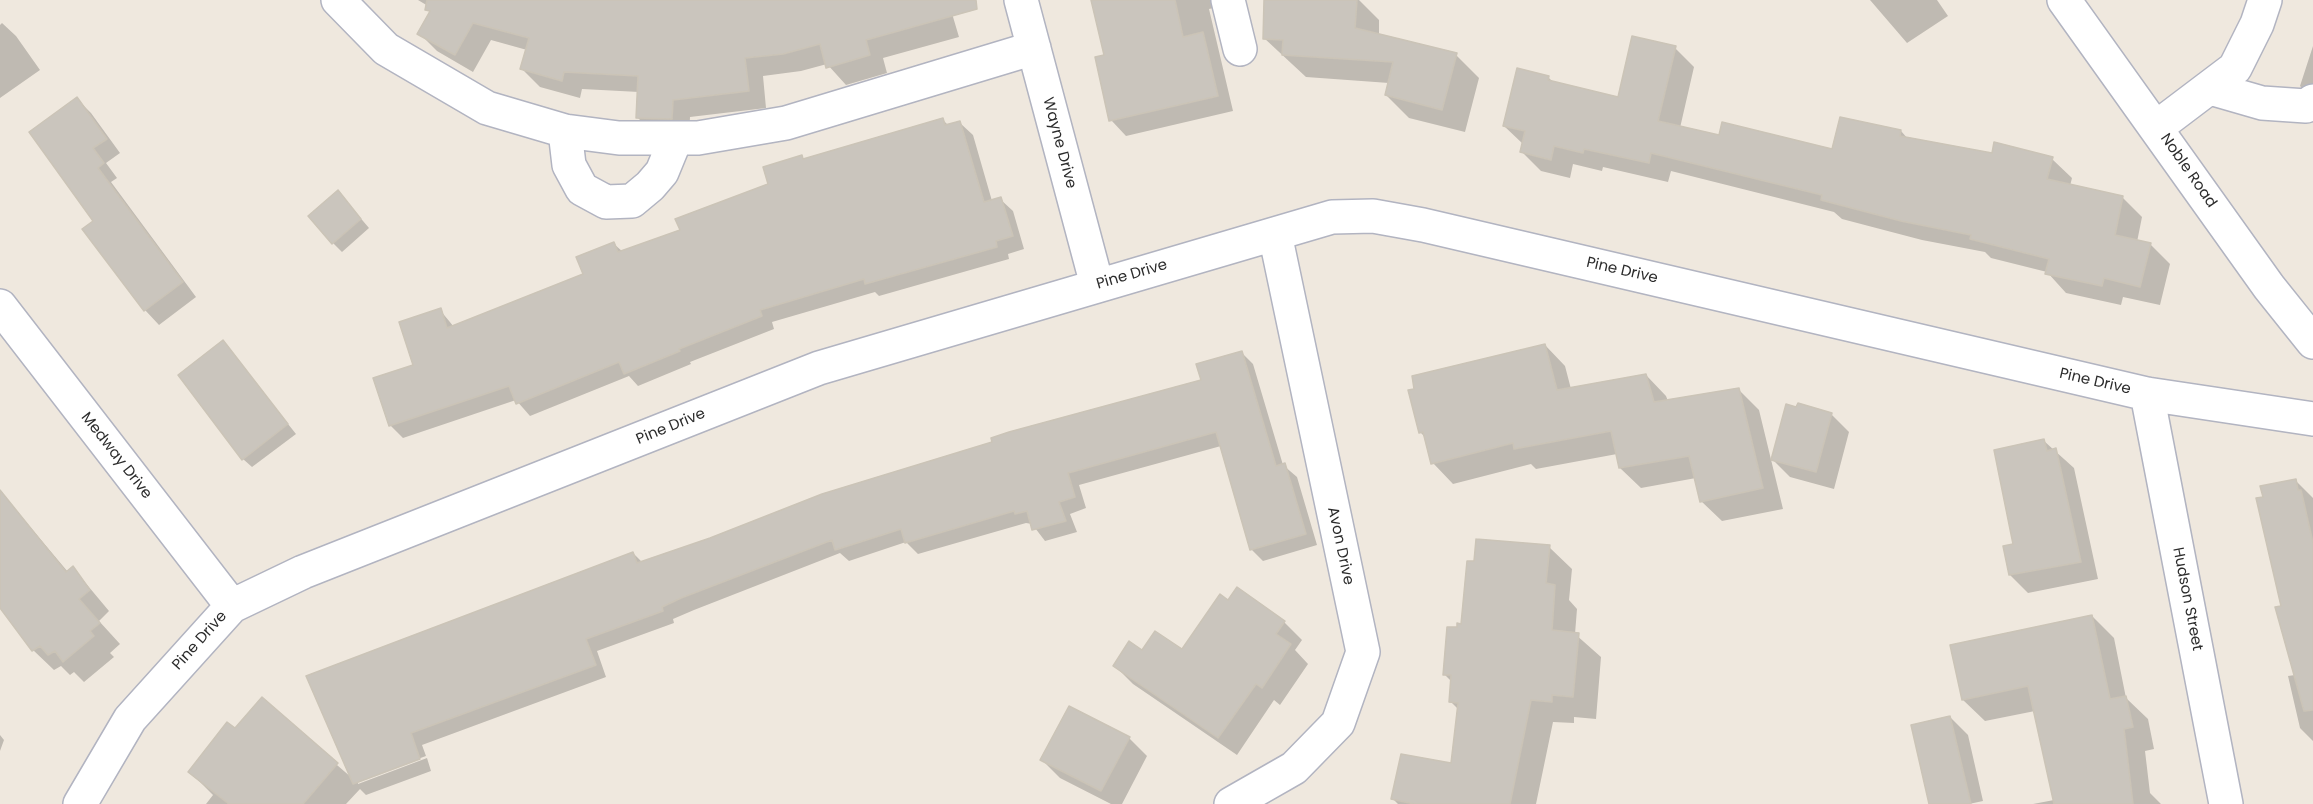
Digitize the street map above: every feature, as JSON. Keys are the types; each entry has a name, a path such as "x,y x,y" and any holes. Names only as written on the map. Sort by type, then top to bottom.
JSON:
{"street":[{"path":"338,0 386,50 487,108 565,131 619,138 699,138 786,123 1034,48"},
{"name":"Wayne Drive","path":"1021,0 1097,285"},
{"path":"1228,0 1240,49"},
{"name":"Noble Road","path":"2064,0 2157,127 2269,287 2313,342"},
{"path":"2157,127 2235,68 2265,0"},
{"path":"2210,88 2262,103 2306,106 2313,101"},
{"path":"565,131 569,165 582,189 606,202 632,201 650,186 662,172 676,138"},
{"name":"Pine Drive","path":"80,804 130,719 232,606 303,572 819,368 1332,217 1373,216 1423,225 2147,394 2313,419"},
{"name":"Avon Drive","path":"1231,804 1294,768 1338,723 1363,652 1275,234"},
{"name":"Medway Drive","path":"0,306 232,606"},
{"name":"Hudson Street","path":"2147,394 2226,804"}],"building":[{"path":"427,0 976,0 977,9 866,40 870,55 826,68 820,44 783,54 745,58 749,91 673,100 672,119 636,118 638,76 564,72 562,81 520,69 529,38 473,23 455,55 417,34 430,11 425,10"},
{"path":"1091,0 1175,0 1183,37 1203,32 1218,96 1109,121 1095,57 1104,55"},
{"path":"1264,0 1357,0 1355,28 1457,53 1442,110 1385,95 1393,62 1282,55 1283,40 1263,39"},
{"path":"1632,36 1676,46 1658,121 1719,135 1722,122 1832,149 1840,117 1901,130 1900,136 1992,153 1994,142 2053,157 2047,179 2123,196 2115,235 2151,243 2140,287 2104,278 2102,286 2045,274 2049,259 1970,239 1971,235 1901,221 1821,200 1822,195 1651,153 1649,163 1584,149 1583,153 1554,146 1551,160 1520,152 1525,131 1503,126 1517,68 1549,76 1548,80 1618,97"},
{"path":"77,97 107,139 93,148 104,163 98,168 183,282 144,311 82,229 93,221 29,132"},
{"path":"943,118 945,125 960,121 984,202 1001,197 1013,236 996,241 997,247 865,284 864,279 760,310 762,316 624,374 619,362 516,404 509,386 389,426 373,378 413,365 399,322 441,308 447,328 583,274 576,257 614,242 618,252 680,230 675,219 768,184 763,167 802,155 803,159"},
{"path":"338,190 361,219 332,244 308,216"},
{"path":"223,340 288,424 242,460 178,375"},
{"path":"1545,344 1557,390 1646,374 1654,402 1739,388 1763,488 1700,502 1689,456 1619,468 1611,431 1514,449 1513,443 1431,464 1423,432 1419,433 1408,390 1414,389 1412,376"},
{"path":"1242,351 1276,466 1285,463 1306,534 1250,550 1216,432 1068,473 1075,497 1059,502 1066,521 1032,530 1027,511 1015,514 1014,511 905,543 901,529 835,550 832,540 681,598 662,607 663,611 586,639 596,665 411,733 420,759 353,784 306,676 633,552 637,563 710,538 822,494 992,442 991,438 1009,432 1201,380 1196,364"},
{"path":"1798,403 1832,413 1816,472 1771,460 1786,404 1796,407"},
{"path":"2044,439 2047,451 2056,448 2081,562 2009,575 2003,546 2013,544 1994,450"},
{"path":"2296,479 2298,490 2301,490 2313,543 2313,710 2304,711 2275,607 2281,606 2256,498 2263,497 2260,486"},
{"path":"0,490 66,572 73,566 90,590 79,599 100,623 90,631 94,636 63,662 55,651 48,655 40,646 32,651 0,608"},
{"path":"1476,539 1550,545 1546,583 1555,585 1552,630 1579,633 1573,697 1552,695 1552,702 1531,700 1510,804 1414,804 1391,799 1401,754 1451,763 1458,703 1449,702 1451,675 1443,675 1447,627 1457,627 1457,623 1461,624 1467,561 1474,561"},
{"path":"1237,587 1285,621 1276,634 1291,644 1262,688 1256,684 1218,738 1113,666 1129,641 1142,650 1155,631 1182,649 1220,594 1228,600"},
{"path":"2092,615 2110,699 2126,696 2133,727 2124,729 2133,804 2054,804 2028,686 1962,700 1950,645"},
{"path":"262,697 338,763 303,804 229,804 188,772 227,722 235,728"},
{"path":"1069,706 1130,737 1101,791 1040,760"},
{"path":"1950,716 1971,804 1929,804 1911,725"}]}
